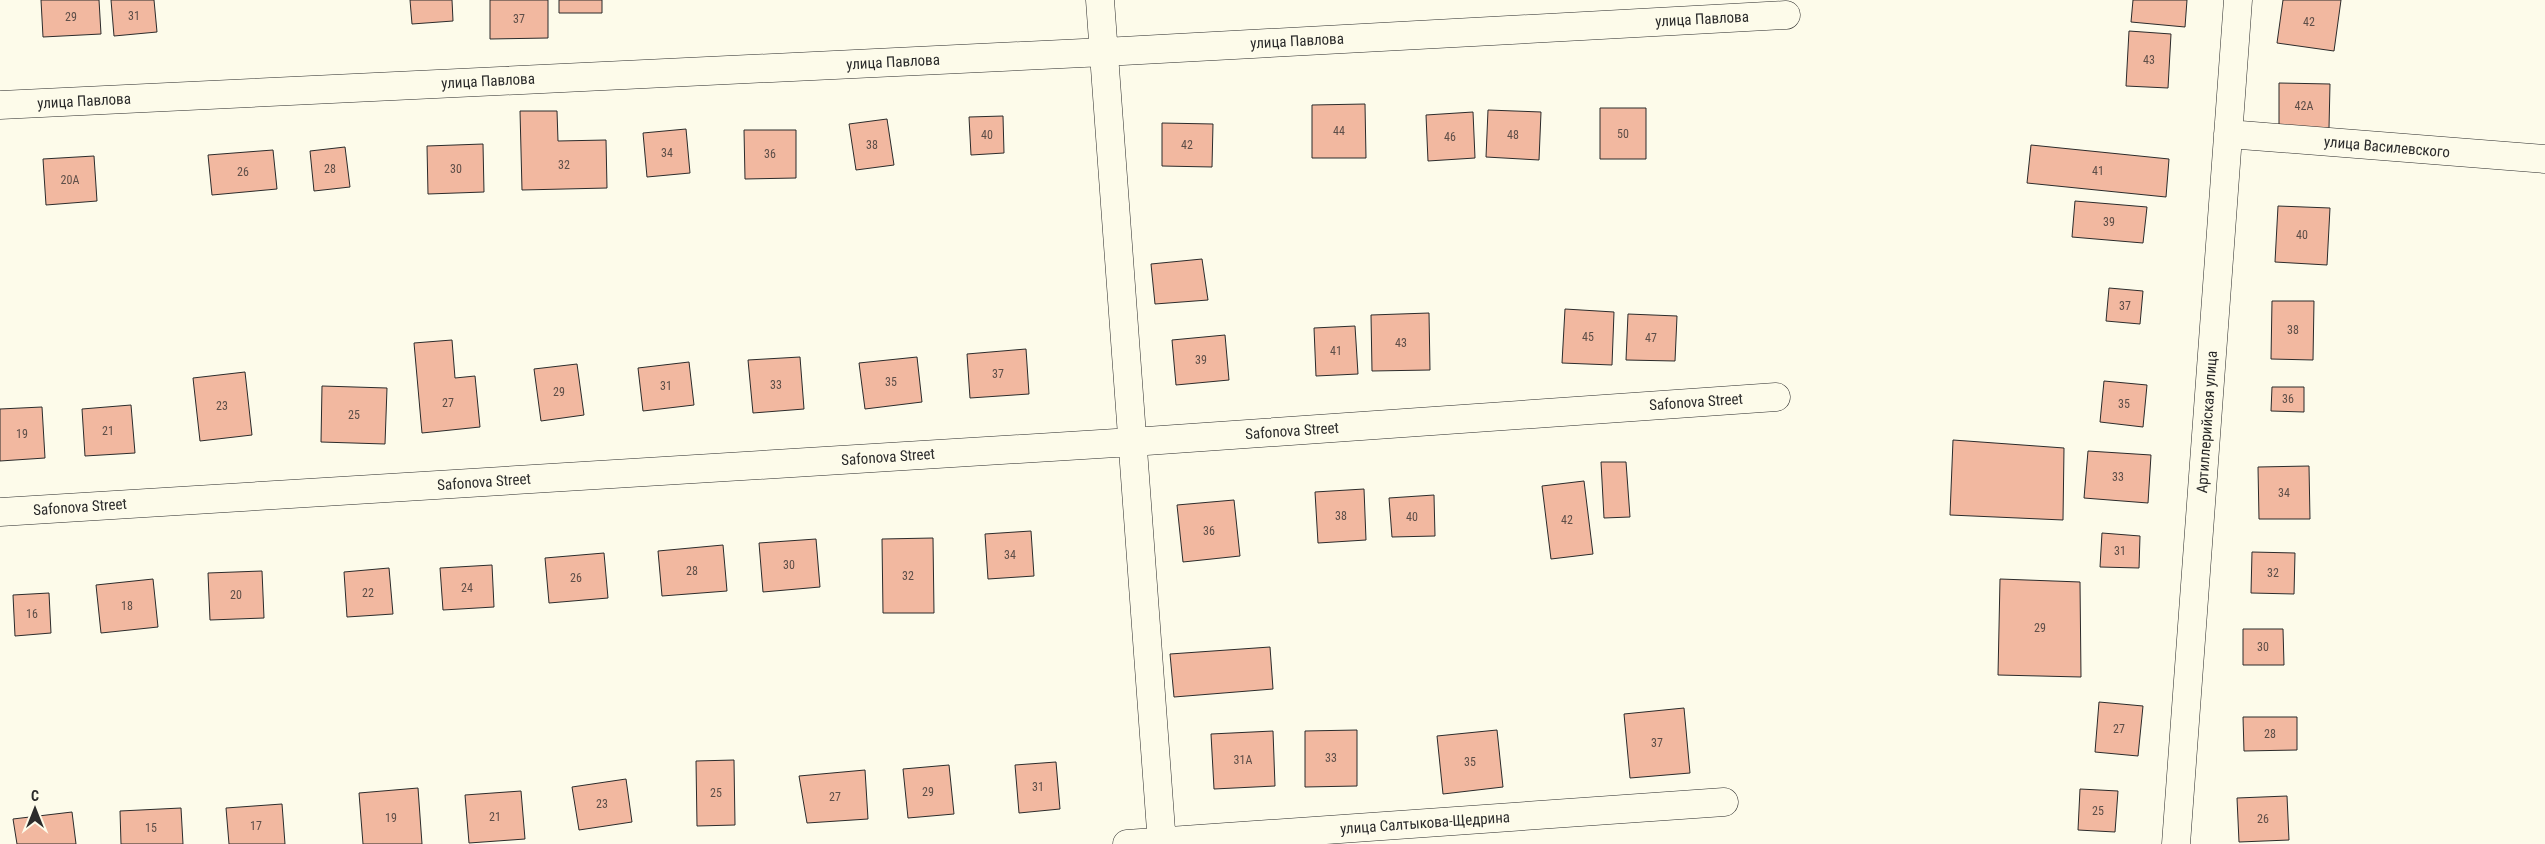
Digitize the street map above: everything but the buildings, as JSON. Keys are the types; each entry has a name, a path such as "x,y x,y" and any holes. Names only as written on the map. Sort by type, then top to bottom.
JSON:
{"street":[{"path":"1100,0 1162,843"},
{"name":"Артиллерийская улица","path":"2176,844 2238,0"},
{"name":"улица Павлова","path":"0,105 1104,52 1786,15"},
{"name":"улица Василевского","path":"2228,134 2545,159"},
{"name":"Safonova Street","path":"0,512 1132,442 1776,397"},
{"name":"улица Салтыкова-Щедрина","path":"1127,844 1724,802"}]}
